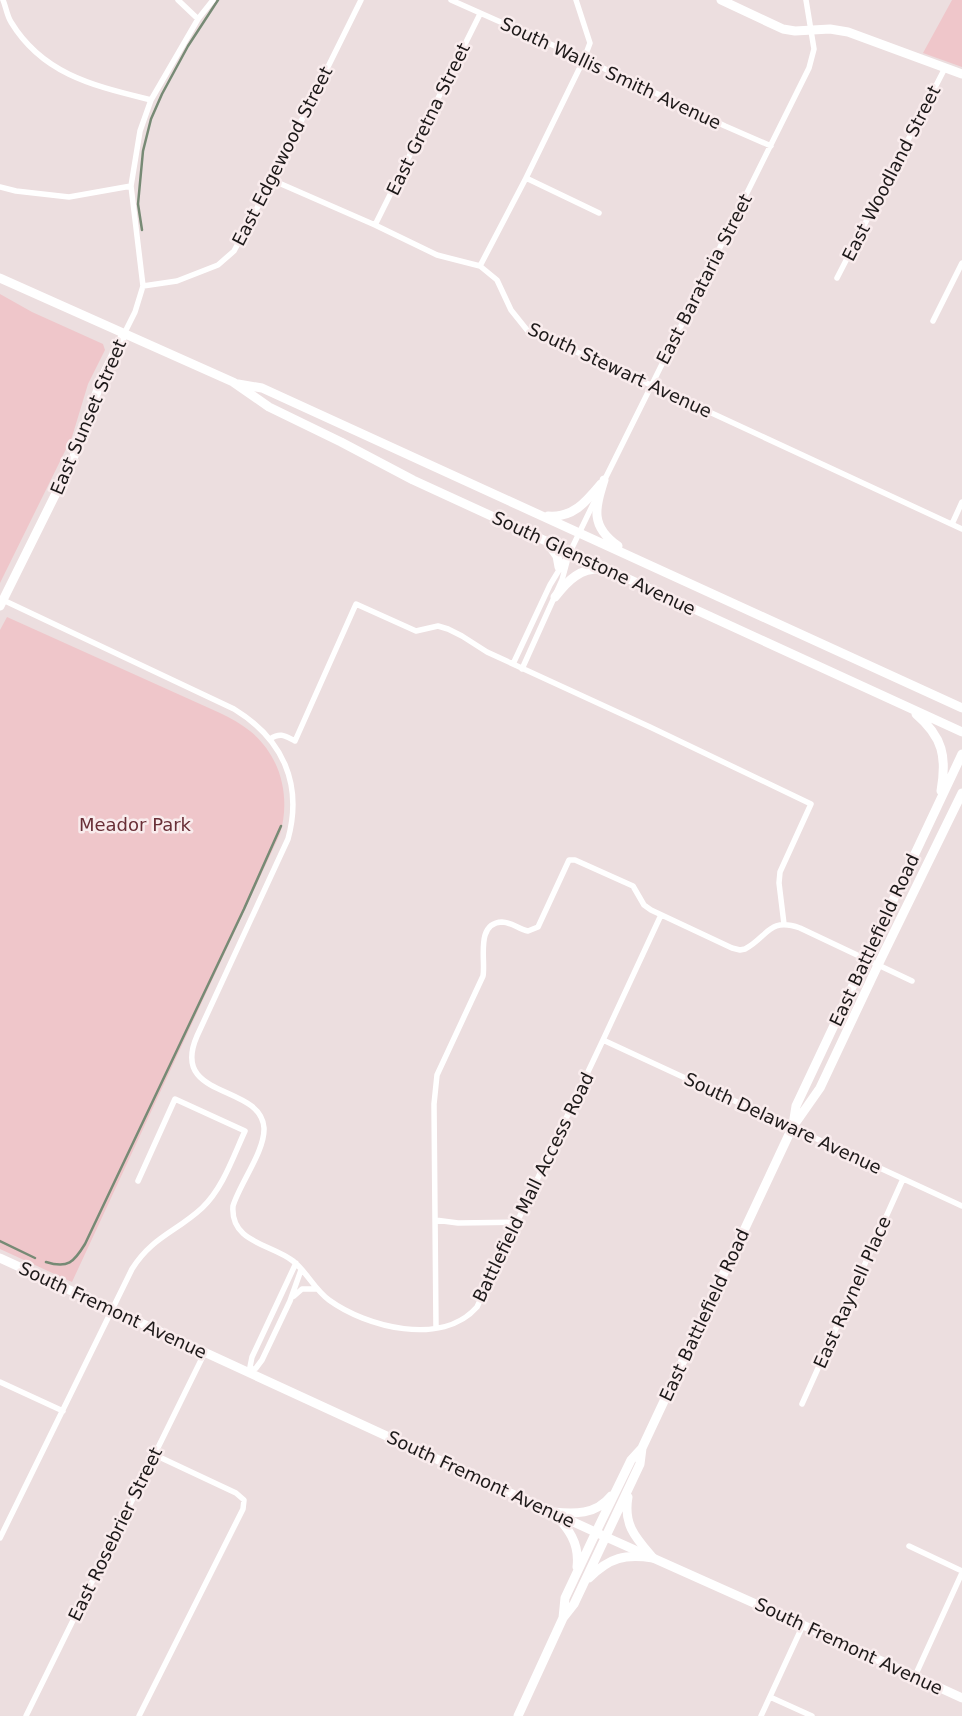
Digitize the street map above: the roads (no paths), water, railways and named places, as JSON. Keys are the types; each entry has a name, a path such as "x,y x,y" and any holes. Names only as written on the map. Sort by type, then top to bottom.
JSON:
{"main road":[{"path":"721,0 783,29 795,32 830,29 848,32 962,74"},
{"name":"South Glenstone Avenue","path":"0,278 233,382 269,408 413,480 962,732"},
{"name":"East Sunset Street","path":"1,603 73,459 102,378 124,334"},
{"name":"South Glenstone Avenue","path":"233,382 262,388 962,708"},
{"path":"541,515 557,517 574,511 588,500 604,480"},
{"path":"604,480 596,510 598,523 610,540 637,559"},
{"path":"548,542 557,556 560,567"},
{"path":"555,597 570,580 582,571 594,569 609,570"},
{"path":"942,699 962,700"},
{"path":"908,707 931,729 941,745 944,769 938,804"},
{"name":"East Battlefield Road","path":"792,1128 796,1106 962,754"},
{"name":"East Battlefield Road","path":"563,1618 565,1598 617,1488 631,1460 642,1448 792,1128 820,1088 962,793"},
{"name":"South Fremont Avenue","path":"0,1258 606,1537 962,1698"},
{"name":"East Battlefield Road","path":"518,1716 563,1618 574,1604 630,1486 640,1464 642,1448"},
{"path":"630,1486 627,1503 629,1524 632,1531 653,1558"},
{"path":"553,1512 572,1514 588,1512 608,1500 617,1488"},
{"path":"553,1512 570,1530 578,1561 576,1574"},
{"path":"584,1584 599,1568 619,1558 630,1556 653,1558"}],"street":[{"path":"3,0 10,20 33,52 63,71 93,85 151,100"},
{"path":"178,0 198,19"},
{"name":"East Sunset Street","path":"124,334 135,312 143,286 131,186 140,131 151,100 198,19 212,0"},
{"name":"East Edgewood Street","path":"143,286 177,281 218,265 234,251 272,180 361,0"},
{"name":"South Wallis Smith Avenue","path":"451,0 584,59 771,146"},
{"path":"480,266 526,178 590,43 576,0"},
{"name":"East Barataria Street","path":"570,552 650,385 809,68 814,49 806,0"},
{"name":"East Gretna Street","path":"375,225 480,14"},
{"name":"East Woodland Street","path":"838,278 945,68"},
{"path":"526,178 599,213"},
{"name":"South Stewart Avenue","path":"272,180 375,225 437,255 480,266 497,280 511,310 526,330 962,529"},
{"path":"0,187 16,192 70,197 131,186"},
{"path":"933,321 962,263"},
{"path":"952,524 962,502"},
{"path":"513,664 560,567 570,552"},
{"path":"522,668 567,568 570,552"},
{"name":"Battlefield Mall Access Road","path":"1,603 224,704 252,721 270,739 284,761 292,785 293,813 290,831 278,864 194,1043 192,1056 194,1069 202,1079 250,1105 257,1111 262,1121 264,1131 261,1146 233,1206 238,1226 250,1238 296,1263 317,1289 341,1308 371,1322 399,1328 425,1329 436,1328 464,1318 477,1307 661,915"},
{"path":"270,739 280,735 295,741 356,604 416,631 438,626 448,629 487,652 811,804 780,872 779,883 785,924"},
{"path":"436,1328 435,1080 483,976 483,944 488,931 492,926 500,922 528,931 538,927 566,865 572,859 633,886 644,905 661,915 737,950 749,947 771,928 785,924 800,928 912,981"},
{"name":"South Delaware Avenue","path":"603,1040 962,1206"},
{"path":"0,1538 132,1269 146,1250 194,1215 215,1193 246,1131 175,1099 138,1181"},
{"name":"East Raynell Place","path":"802,1404 903,1180"},
{"path":"435,1220 458,1223 518,1222"},
{"path":"249,1372 252,1357 296,1263"},
{"path":"290,1302 301,1270"},
{"path":"249,1372 262,1360 295,1294 302,1289 317,1289"},
{"name":"East Rosebrier Street","path":"26,1716 204,1352"},
{"path":"0,1382 62,1411"},
{"path":"139,1716 243,1509 244,1500 236,1494 155,1455"},
{"path":"909,1546 962,1572 914,1676"},
{"path":"761,1716 803,1625"},
{"path":"770,1697 812,1716"}],"waterway":[{"path":"142,230 138,204 143,151 151,119 188,46 218,0"},
{"path":"46,1262 60,1265 70,1262 85,1244 244,909 281,826"},
{"path":"0,1241 35,1258"}],"park label":[{"name":"Meador Park","path":"135,824"}]}
